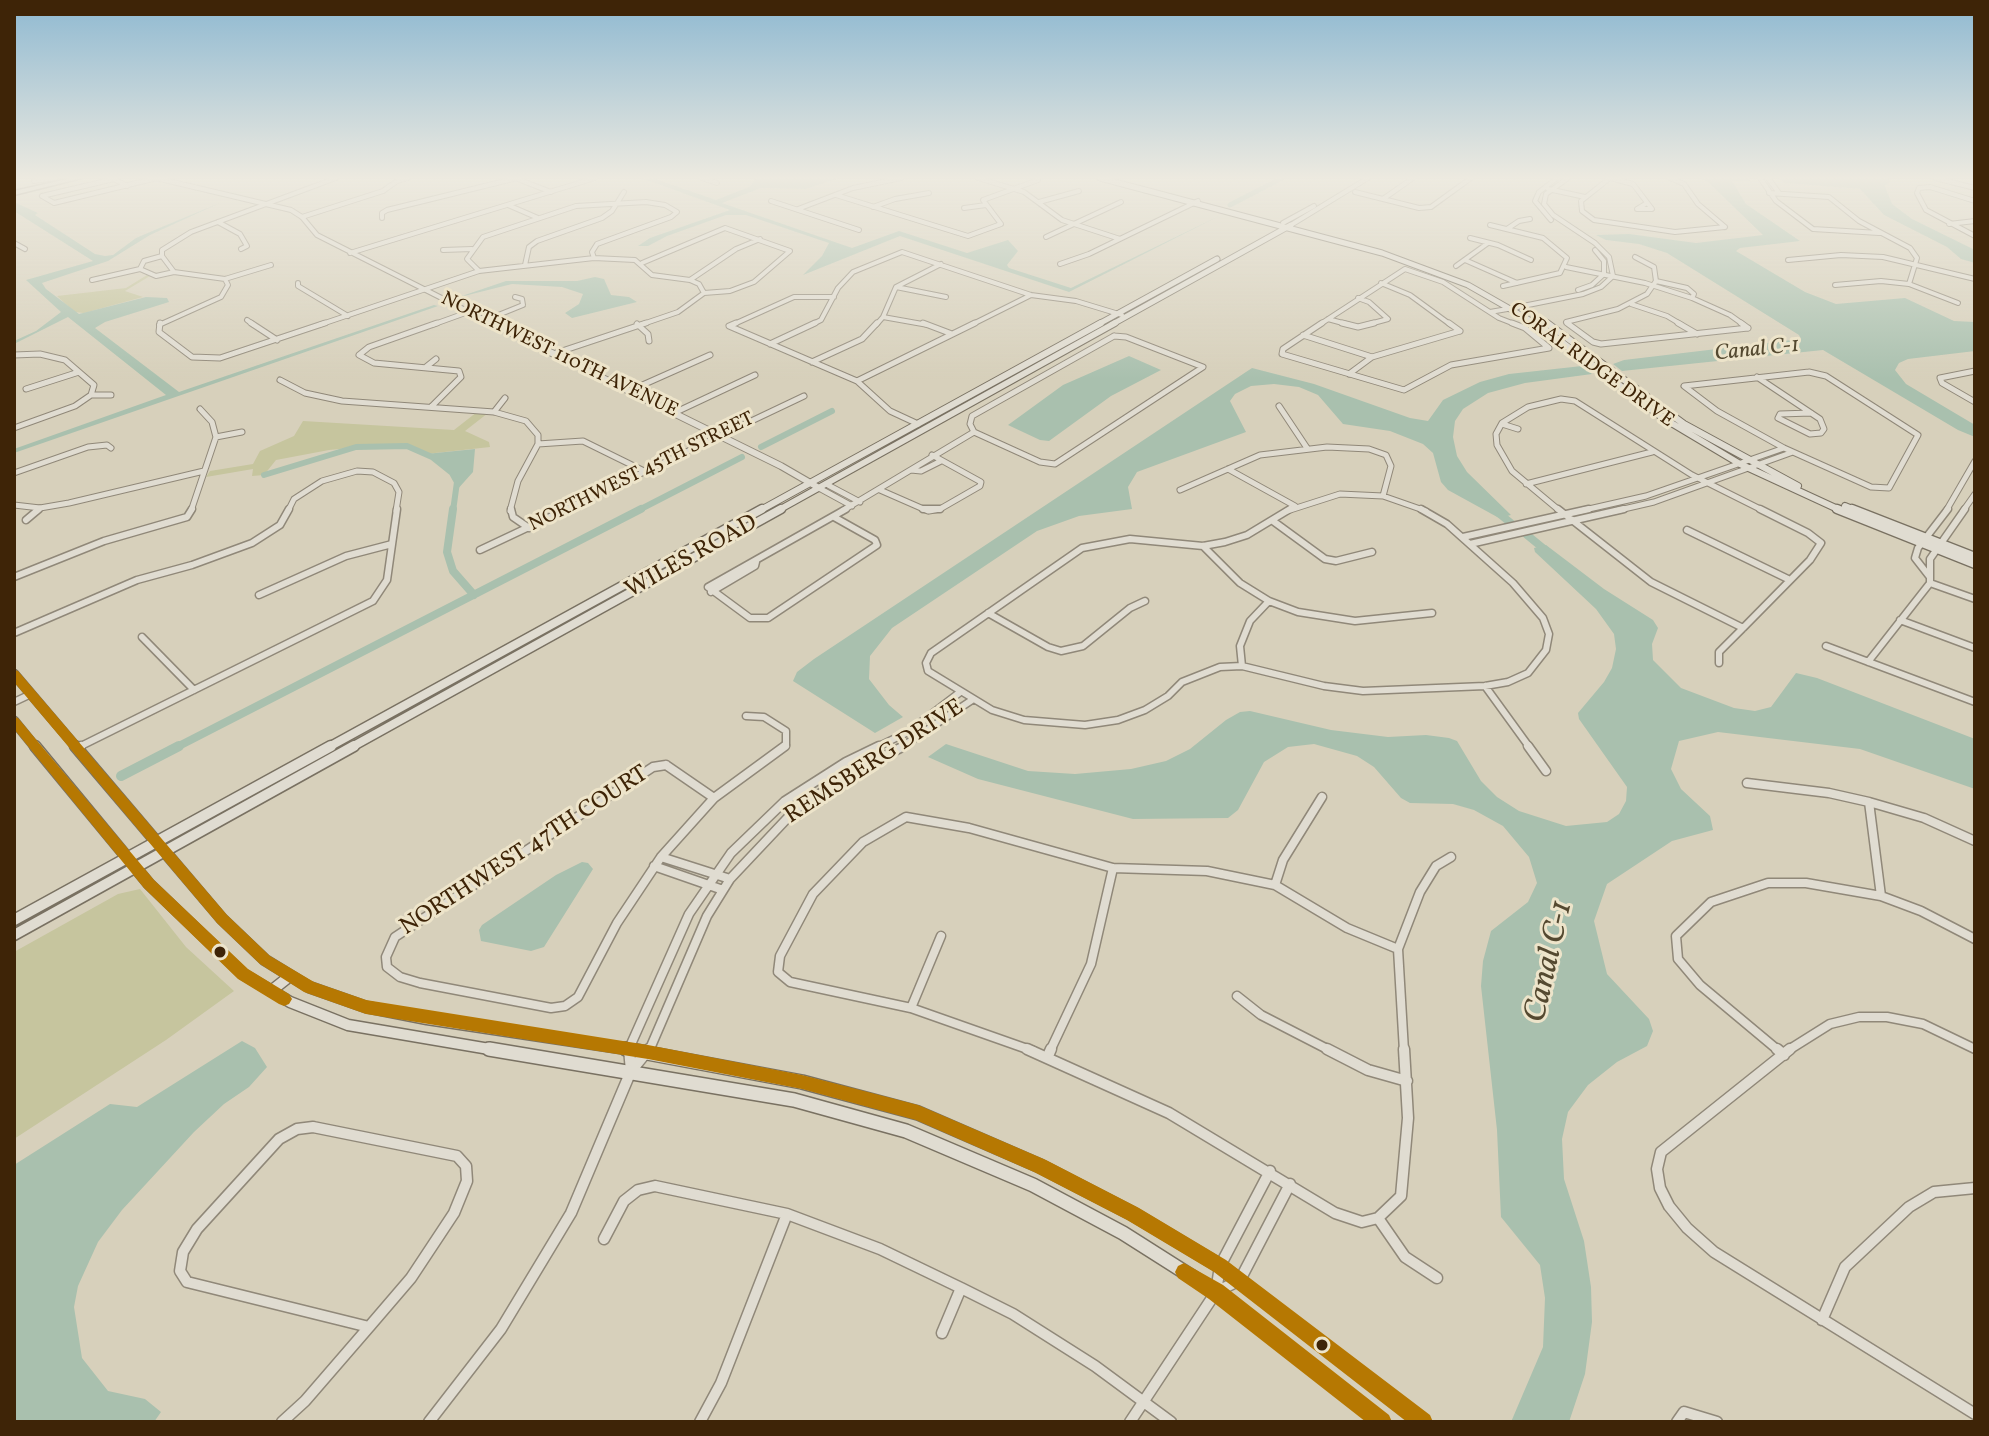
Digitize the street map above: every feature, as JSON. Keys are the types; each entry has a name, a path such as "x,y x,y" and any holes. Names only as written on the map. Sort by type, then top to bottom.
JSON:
{"main road":[{"name":"WILES ROAD","path":"819,484 918,424 1249,245"},
{"name":"WILES ROAD","path":"14,935 162,846 917,433 1252,245"},
{"name":"CORAL RIDGE DRIVE","path":"1351,245 1413,263 1515,306 1663,418 1749,465 1975,564"},
{"path":"917,433 918,424"},
{"name":"CORAL RIDGE DRIVE","path":"1938,546 1975,557"},
{"path":"14,674 222,919 265,960 309,987 366,1007 443,1022 648,1052 802,1082 918,1113 1040,1166 1133,1214 1220,1266 1423,1422"},
{"path":"14,721 132,863 243,974 290,1002 348,1025 794,1100 906,1131 1033,1185 1123,1233 1216,1292 1382,1422"},
{"name":"WILES ROAD","path":"14,920 132,863"},
{"path":"271,991 290,976"}],"street":[{"path":"18,245 25,249"},
{"path":"168,245 162,250 162,256 174,272"},
{"path":"241,249 246,245"},
{"name":"NORTHWEST 110TH AVENUE","path":"335,245 819,484"},
{"path":"349,253 375,245"},
{"path":"477,245 467,259 479,271"},
{"path":"525,265 532,245"},
{"path":"594,258 592,252 596,245"},
{"path":"225,279 228,285 221,297 164,320 157,329 192,357 208,359 232,355 479,271 594,258 615,257 642,263 685,245"},
{"path":"690,280 746,245"},
{"path":"553,354 678,312 704,293 730,291 754,282 790,251 776,245"},
{"path":"1060,264 1106,245"},
{"path":"1456,266 1485,245"},
{"path":"1493,245 1531,260"},
{"path":"1553,245 1567,258 1565,268"},
{"path":"1589,245 1604,261 1603,276"},
{"path":"1594,245 1609,257 1613,265 1612,278"},
{"path":"1904,245 1917,258 1909,284"},
{"path":"443,250 472,249"},
{"path":"770,344 821,320 838,288 853,272 902,252 1031,295 1076,301 1126,317"},
{"path":"1788,260 1854,255 1916,263 1975,279"},
{"path":"140,269 144,261 162,256"},
{"path":"1635,257 1651,263 1654,284"},
{"path":"1465,260 1519,283"},
{"path":"642,263 652,275 690,280 699,284 704,293"},
{"path":"812,362 862,339 883,317 896,287 941,264"},
{"path":"92,280 140,269 151,275 174,272 225,279 271,265"},
{"path":"1503,286 1550,277 1565,268 1654,284 1730,315 1748,328 1597,344 1566,320 1631,304 1654,284"},
{"path":"1405,269 1443,282 1488,311 1525,328 1549,348 1451,365 1404,390 1282,354 1283,349 1381,283 1405,269"},
{"path":"1515,306 1576,291 1603,276"},
{"path":"1488,311 1583,294 1612,278"},
{"path":"1835,285 1868,281 1909,284 1958,303"},
{"path":"298,283 298,286 349,316"},
{"path":"1349,374 1372,357 1421,340 1460,331 1410,295 1381,283"},
{"path":"896,287 946,297"},
{"path":"857,381 1031,295"},
{"path":"486,320 523,305 522,299 515,297"},
{"path":"834,297 794,297 729,326 857,381 890,411 918,424"},
{"path":"1328,319 1358,327 1388,319 1369,302 1358,298"},
{"path":"1631,304 1667,316 1697,334"},
{"path":"431,407 462,374 454,369 374,363 359,355 369,347 468,312"},
{"path":"883,317 918,321 952,334"},
{"path":"247,320 277,340"},
{"path":"637,324 648,334 649,341"},
{"path":"1303,335 1372,357"},
{"path":"1114,336 1126,337 1201,364 1201,370 1131,412 1065,458 1048,464 974,432 970,424 972,416 1114,336"},
{"path":"14,355 55,356 65,360 94,385 91,395"},
{"path":"629,391 710,355"},
{"path":"203,366 208,359"},
{"path":"426,367 436,359"},
{"path":"1975,371 1940,378 1942,383 1975,402"},
{"path":"26,389 79,372"},
{"path":"1818,373 1918,435 1889,488 1882,489 1784,448 1717,411 1684,386 1757,377 1818,373"},
{"path":"674,413 755,375"},
{"path":"1757,377 1811,413 1823,425 1821,433 1803,432 1778,418 1784,413 1811,413"},
{"path":"280,380 305,393 342,401 494,412 526,421 538,435 538,444 518,481 510,511 513,517 529,528"},
{"path":"14,428 75,406 91,395 111,395"},
{"name":"NORTHWEST 45TH STREET","path":"480,550 804,396"},
{"path":"494,412 505,398"},
{"path":"1719,663 1719,652 1743,628 1810,560 1821,543 1808,533 1709,485 1575,401 1561,399 1528,407 1502,424 1496,434 1497,445 1512,471 1526,484 1651,582 1743,628"},
{"path":"1279,406 1307,448"},
{"path":"14,577 104,541 187,517 216,437 212,422 200,409"},
{"path":"1502,424 1518,429"},
{"path":"216,437 242,432"},
{"path":"834,517 875,540 877,545 782,609 759,620 750,618 711,592 755,566 756,560 860,502 974,432"},
{"path":"538,444 583,441 644,471"},
{"path":"14,473 88,447 107,445 111,448"},
{"path":"1180,490 1260,455 1307,448 1369,449 1386,455 1391,466 1383,496"},
{"path":"1470,544 1576,522 1709,485 1784,448"},
{"path":"1526,484 1652,452"},
{"path":"1463,537 1646,496 1793,452"},
{"path":"880,490 928,511 940,509 980,486 977,478 932,455"},
{"path":"911,470 921,471 941,461"},
{"path":"1975,461 1954,501 1923,540 1915,558 1930,580 1975,599"},
{"path":"1228,469 1295,506"},
{"path":"14,505 40,508 204,471"},
{"path":"14,633 137,580 192,565 252,543 280,525 294,499 331,478 357,471 373,472 383,476 399,492 387,580 377,598 355,613 77,748"},
{"path":"819,484 860,502"},
{"path":"819,484 852,506"},
{"path":"1340,494 1383,496 1429,512 1463,537 1531,602 1543,618 1549,634 1546,650 1528,673 1508,682 1485,686 1363,691 1283,678 1242,666 1201,672 1145,710 1118,720 1085,725 1024,720 972,700 928,671 926,663 931,653 1082,548 1130,539 1203,546 1247,535 1295,506 1340,494"},
{"path":"1868,662 1930,580 1929,562 1975,494"},
{"path":"26,520 40,508"},
{"path":"1273,521 1325,559 1336,561 1372,552"},
{"path":"1687,530 1790,580"},
{"path":"259,595 346,556 392,544"},
{"path":"1203,546 1240,583 1269,601 1325,618 1355,621 1432,613"},
{"path":"1915,558 1929,562"},
{"path":"988,613 1048,647 1061,651 1083,646 1130,608 1145,601"},
{"path":"1242,666 1240,646 1250,621 1269,601"},
{"path":"1900,620 1975,648"},
{"path":"142,637 194,690"},
{"path":"1826,646 1975,702"},
{"path":"1485,686 1546,771"},
{"name":"REMSBERG DRIVE","path":"628,1050 689,914 714,874 756,827 785,801 846,762 908,732 959,693"},
{"path":"14,702 31,694"},
{"name":"REMSBERG DRIVE","path":"429,1422 501,1329 571,1213 631,1071 648,1052 707,916 730,879 796,809 854,772 916,740 972,700"},
{"path":"723,890 654,866 714,798 786,745 786,731 764,717 746,716"},
{"name":"NORTHWEST 47TH COURT","path":"654,866 617,923 587,983 578,997 565,1006 551,1008 420,983 400,977 387,967 386,957 395,937 653,767 666,765 675,769 714,798"},
{"path":"1747,783 1829,793 1869,802 1924,818 1975,841"},
{"path":"1275,885 1283,860 1322,797"},
{"path":"1869,802 1881,896"},
{"path":"1398,949 1355,932 1275,885 1207,871 1113,868 969,828 906,817 863,842 813,894 780,956 778,972 790,982 911,1008 1048,1056 1169,1113 1270,1171 1335,1213 1362,1222 1378,1218 1401,1196 1408,1118 1398,949 1420,892 1436,866 1451,857"},
{"path":"661,857 730,879"},
{"path":"1048,1056 1091,964 1113,868"},
{"path":"1784,1055 1700,985 1678,959 1676,936 1711,902 1768,883 1806,883 1881,896 1921,911 1975,939"},
{"path":"911,1008 941,936"},
{"path":"1237,996 1261,1015 1368,1070 1407,1081"},
{"path":"1975,1049 1923,1024 1887,1017 1859,1017 1818,1031 1678,1136 1661,1152 1657,1169 1660,1188 1687,1228 1714,1252 1975,1414"},
{"path":"628,1050 631,1071"},
{"path":"282,1422 305,1401 369,1327 411,1278 454,1213 467,1181 466,1166 457,1156 313,1127 297,1129 279,1139 197,1229 183,1252 180,1271 187,1282 369,1327"},
{"path":"1130,1422 1216,1292 1220,1266 1270,1171"},
{"path":"1216,1292 1240,1280 1290,1184"},
{"path":"604,1239 624,1201 638,1190 655,1186 787,1214 880,1249 1013,1314 1145,1401 1171,1422"},
{"path":"1822,1320 1845,1267 1909,1207 1934,1192 1975,1188"},
{"path":"700,1422 721,1383 787,1214"},
{"path":"1378,1218 1405,1257 1437,1278"},
{"path":"942,1333 961,1288"},
{"path":"1677,1422 1684,1412 1717,1422"}],"shaded area":[{"path":"150,276 125,291 143,297 84,313 74,312 57,296 126,288"},
{"path":"477,412 488,413 465,431 489,442 490,447 426,454 407,446 329,450 276,460 264,475 252,476 253,469 206,477 210,471 253,464 260,451 294,436 303,421 454,430"},
{"path":"140,889 186,947 234,991 166,1040 14,1139 14,952 118,894"}],"water":[{"path":"68,245 81,245 105,256 113,255 127,245 134,245 108,261 42,283 79,314 146,297 167,298 169,302 95,328 179,392 438,306 14,453 14,449 166,395 68,317 14,344 14,341 36,331 61,312 26,280 93,261"},
{"path":"828,245 852,248 878,245 803,275 822,256"},
{"path":"927,245 942,245 967,253 992,245 1013,245 1018,251 1007,265 1009,268 1071,288 1162,245 1069,292"},
{"path":"1642,245 1766,245 1736,251 1805,292 1836,304 1905,298 1954,321 1975,322 1975,351 1908,359 1899,363 1895,370 1906,384 1975,425 1975,437 1823,350 1622,371 1613,364 1624,360 1801,339 1667,253"},
{"path":"1943,245 1965,245 1975,250 1975,263 1961,259"},
{"path":"595,277 604,279 611,295 629,297 637,302 572,318 565,313 579,304 583,294 562,287 512,284 456,298 506,281 577,281"},
{"path":"1129,356 1161,370 1111,396 1049,441 1008,425 1063,385"},
{"path":"1582,366 1592,374 1525,383 1488,393 1463,409 1455,421 1453,437 1457,456 1467,472 1511,515 1499,518 1448,490 1441,482 1433,453 1423,444 1390,431 1343,424 1318,395 1299,387 1274,384 1251,386 1235,394 1230,401 1246,432 1137,472 1128,487 1132,509 1079,516 1037,531 892,628 870,656 869,679 889,705 903,717 875,733 793,681 797,672 814,659 1252,368 1314,384 1410,418 1428,421 1443,400 1480,382 1509,374"},
{"path":"475,449 473,472 456,491 457,482 452,473 426,454"},
{"path":"1546,545 1604,589 1653,620 1658,628 1652,644 1653,660 1681,688 1734,708 1755,711 1771,707 1796,673 1817,678 1975,739 1975,789 1860,749 1718,732 1679,741 1671,769 1681,789 1710,816 1713,830 1672,841 1607,884 1594,921 1607,974 1649,1019 1653,1031 1647,1046 1617,1062 1588,1085 1568,1112 1562,1139 1564,1179 1584,1241 1591,1287 1592,1322 1585,1374 1569,1422 1511,1422 1543,1347 1545,1298 1540,1265 1501,1217 1497,1130 1481,986 1483,961 1491,931 1528,902 1537,883 1529,857 1503,826 1474,810 1453,804 1410,803 1401,798 1374,767 1357,756 1314,744 1288,747 1264,762 1238,810 1228,818 1133,819 978,779 928,757 946,744 1028,771 1075,774 1131,769 1166,761 1190,749 1226,720 1240,712 1250,711 1331,730 1388,737 1426,735 1449,738 1457,741 1481,781 1497,797 1519,811 1566,826 1607,822 1619,814 1626,801 1627,787 1579,719 1578,713 1612,668 1616,649 1614,634 1596,609 1535,552 1534,548"},
{"path":"582,862 593,869 544,947 531,951 481,941 479,930 482,925 556,875"},
{"path":"242,1041 255,1048 267,1067 249,1087 224,1104 194,1132 122,1210 98,1242 78,1286 74,1307 82,1358 108,1391 145,1399 161,1412 154,1422 14,1422 14,1165 110,1104 137,1107"}],"waterway":[{"path":"761,447 832,411"},
{"path":"264,475 356,447 407,446 432,457 452,473 457,482 453,511"},
{"path":"637,511 742,457"},
{"path":"453,509 447,552 453,571 474,595"},
{"path":"474,595 641,509"},
{"name":"Canal C-1","path":"1495,510 1512,524"},
{"name":"Canal C-1","path":"1527,535 1549,553"},
{"path":"175,748 474,595"},
{"path":"121,776 179,746"}],"transit line":[{"path":"14,674 222,919 265,960 309,987 366,1007 648,1052 802,1082 918,1113 1040,1166 1133,1214 1220,1266 1423,1422"},
{"path":"14,721 149,884 243,974 284,999"},
{"path":"1184,1272 1216,1292 1382,1422"}]}
